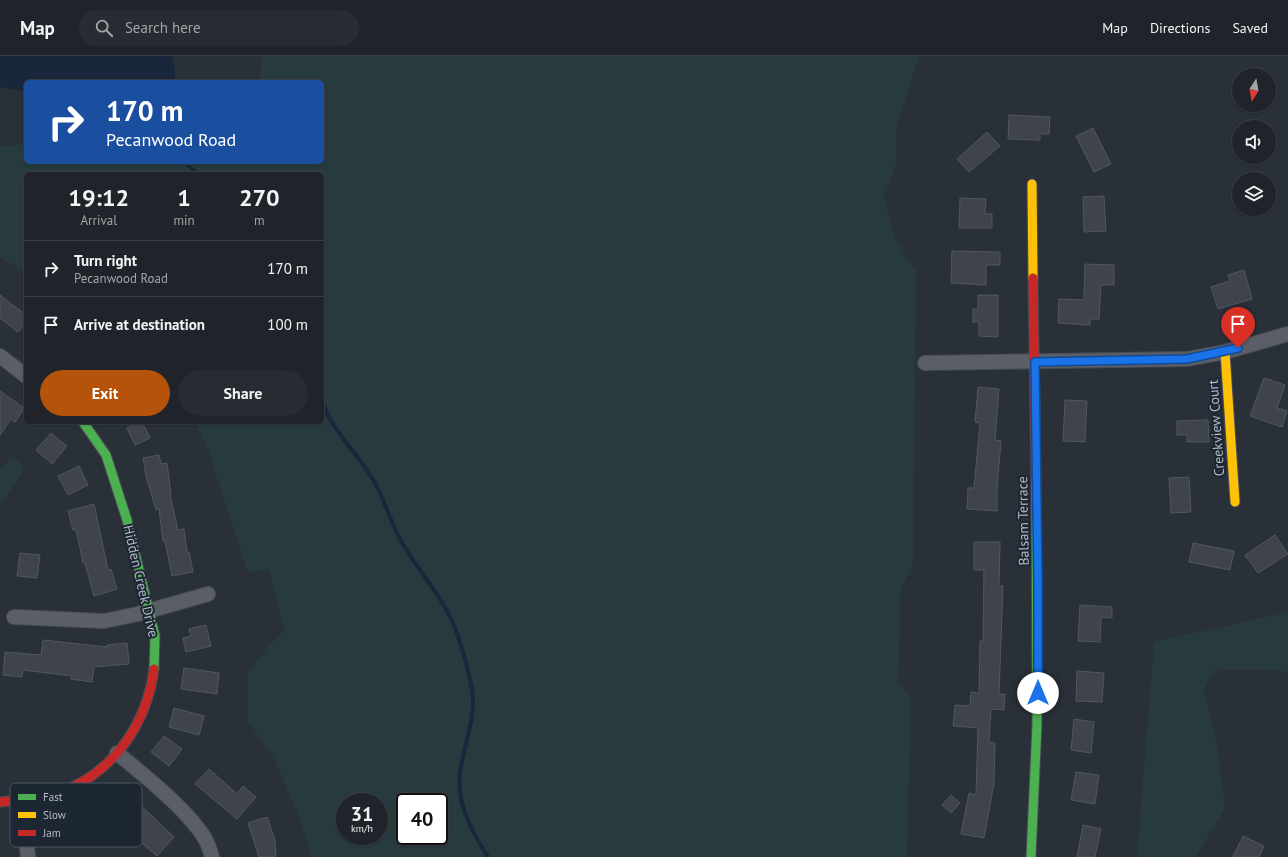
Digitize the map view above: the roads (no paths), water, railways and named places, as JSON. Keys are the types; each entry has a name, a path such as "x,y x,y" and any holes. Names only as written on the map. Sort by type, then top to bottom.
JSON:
{"street":[{"name":"Balsam Terrace","path":"1030,857 1038,716 1038,584 1032,184"},
{"path":"925,363 1187,359 1225,352 1288,334"},
{"name":"Creekview Court","path":"1225,352 1235,502"},
{"path":"0,356 24,374"},
{"name":"Hidden Creek Drive","path":"81,783 108,764 138,725 148,705 154,680 156,648 150,611 127,520 114,476 106,456 96,438 85,424"},
{"path":"14,617 104,621 150,611 208,594"},
{"path":"117,753 138,770 193,822 205,838 212,857"},
{"name":"Hidden Creek Drive","path":"0,802 10,802"},
{"path":"27,847 28,857"}],"water":[{"path":"0,56 172,56 175,70 174,80 24,80 24,91 0,87"}],"waterway":[{"path":"187,164 195,172"},
{"path":"324,406 339,433 375,483 400,539 450,616 458,636 467,668 473,700 471,724 460,773 460,795 466,817 476,838 488,857"}]}
